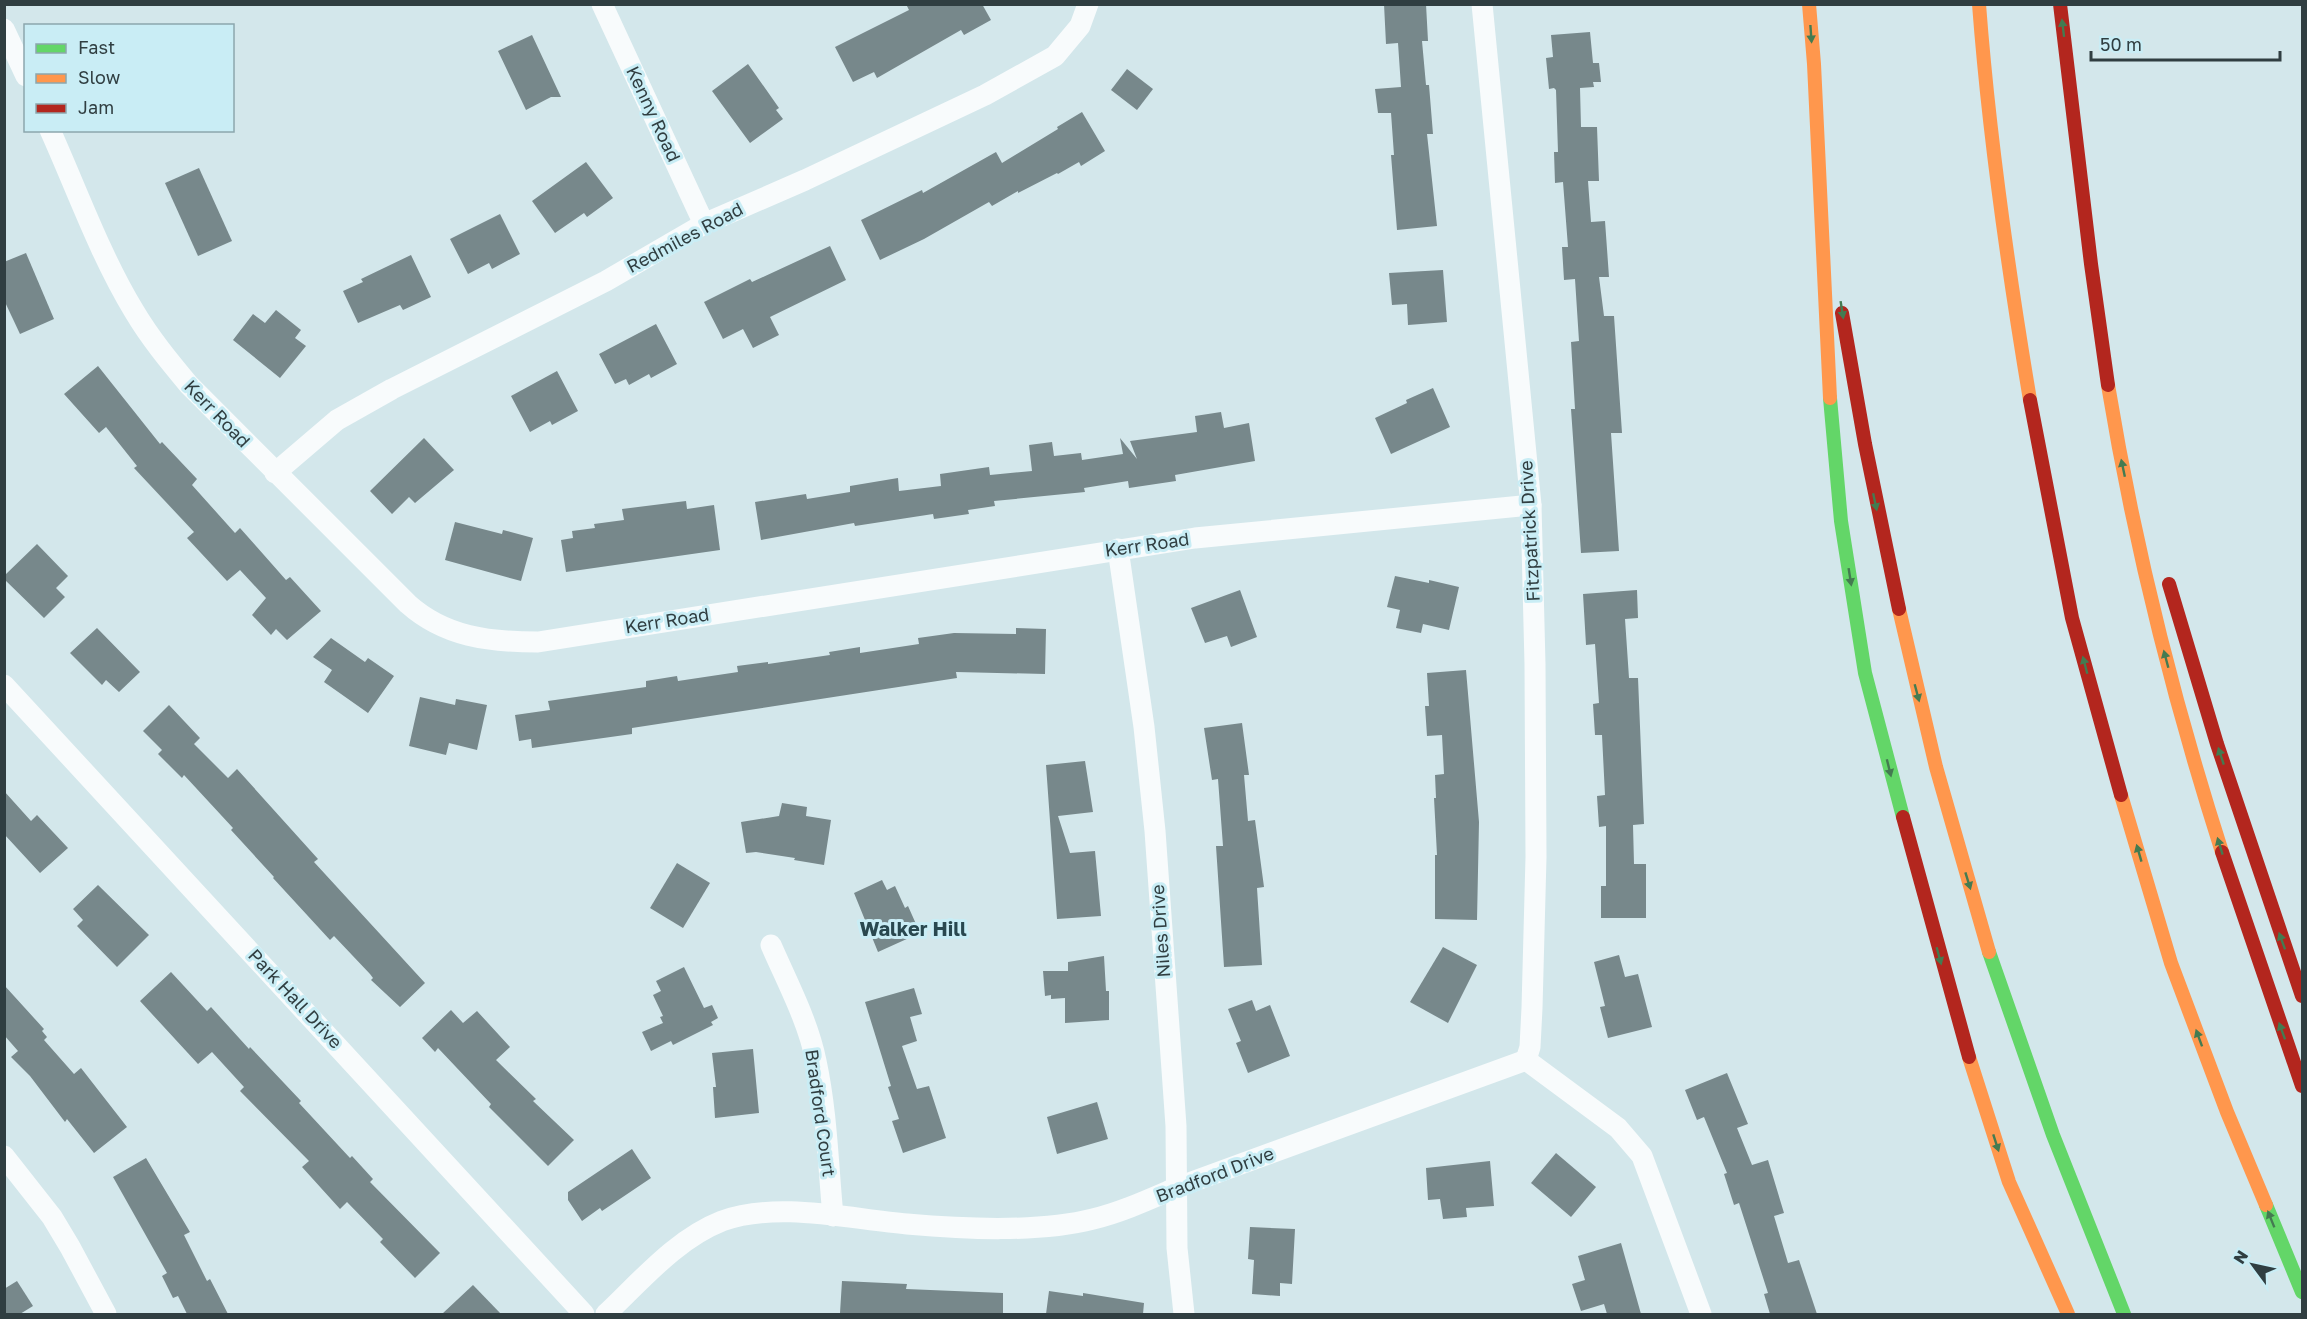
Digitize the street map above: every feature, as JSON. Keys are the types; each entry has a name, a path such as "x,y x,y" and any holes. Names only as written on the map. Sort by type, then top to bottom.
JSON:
{"highway":[{"path":"1809,4 1840,297 1871,483 1910,665 1953,832 2009,1012 2067,1174 2124,1314"},
{"path":"1979,4 2009,275 2037,440 2072,618 2116,778 2171,963 2227,1112 2302,1292"},
{"path":"2060,4 2090,261 2112,410 2150,596 2205,797 2249,940 2302,1086"},
{"path":"2066,51 2115,338"},
{"path":"1814,64 1828,376 1841,520 1865,674 1962,1038 2009,1182 2068,1314"},
{"path":"2165,567 2217,744 2302,996"}],"street":[{"name":"Kenny Road","path":"602,4 704,224"},
{"name":"Redmiles Road","path":"275,473 338,420 392,389 606,281 704,224 805,180 985,95 1055,56 1080,26 1088,4"},
{"name":"Fitzpatrick Drive","path":"1482,4 1531,504 1536,857 1532,1008 1530,1047 1526,1060"},
{"path":"4,29 24,72"},
{"name":"Kerr Road","path":"51,132 115,274 133,310 158,349 189,385 275,473 422,617 460,634 504,642 538,642 1224,534 1531,504"},
{"name":"Niles Drive","path":"1118,549 1143,716 1154,820 1176,1126 1177,1248 1184,1314"},
{"name":"Park Hall Drive","path":"4,685 584,1314"},
{"name":"Bradford Court","path":"771,945 808,1033 816,1060 823,1107 833,1216"},
{"path":"1526,1060 1617,1128 1642,1156 1701,1314"},
{"name":"Bradford Drive","path":"606,1314 676,1248 707,1228 740,1216 777,1212 941,1226 1025,1228 1093,1219 1127,1209 1178,1187 1526,1060"},
{"path":"4,1156 52,1217 106,1314"}],"building":[{"path":"906,4 982,4 991,20 964,35 961,30 877,78 874,72 853,82 835,47 909,10"},
{"path":"1384,4 1426,4 1428,41 1422,41 1433,134 1427,134 1437,226 1397,230 1391,155 1394,155 1391,113 1378,113 1375,89 1401,87 1398,43 1386,44"},
{"path":"1590,32 1593,63 1599,63 1601,82 1593,82 1594,87 1580,88 1581,127 1597,127 1599,181 1588,181 1591,222 1605,221 1609,277 1599,277 1604,316 1614,316 1622,433 1611,433 1619,551 1581,553 1571,409 1575,409 1571,342 1579,341 1575,279 1564,280 1562,247 1568,247 1563,182 1555,183 1554,152 1558,152 1556,90 1549,89 1546,58 1553,57 1551,35"},
{"path":"532,35 561,97 551,97 526,110 498,51"},
{"path":"748,64 779,108 776,110 783,119 750,143 712,91"},
{"path":"1127,69 1153,89 1137,110 1111,90"},
{"path":"1082,112 1105,151 1081,166 1079,162 992,206 989,202 924,239 880,260 861,220 922,190 923,193 996,152 1002,163"},
{"path":"586,162 613,198 587,217 584,213 555,233 532,201"},
{"path":"199,168 232,241 198,256 165,183"},
{"path":"500,214 520,254 492,269 489,263 468,274 450,239"},
{"path":"830,246 846,280 770,317 779,335 753,348 743,329 723,339 704,302 750,279 752,282"},
{"path":"26,253 54,319 20,334 4,300 4,262"},
{"path":"411,255 431,297 403,310 400,305 358,323 343,291 363,282 361,279"},
{"path":"1443,270 1447,322 1408,325 1407,304 1392,305 1389,273"},
{"path":"276,310 301,330 295,338 306,346 280,378 233,340 253,314 265,323"},
{"path":"656,324 677,364 651,378 649,374 629,385 626,379 615,384 599,354"},
{"path":"98,366 160,444 162,442 197,479 192,485 235,533 240,528 286,580 290,577 321,611 287,640 276,629 271,635 252,615 266,598 240,570 227,581 187,538 194,532 134,468 137,466 106,427 99,433 64,394"},
{"path":"557,371 578,411 552,425 550,421 530,432 511,396"},
{"path":"1433,388 1450,427 1391,454 1375,418"},
{"path":"1221,412 1224,428 1249,423 1255,461 1175,475 1176,481 1129,488 1128,481 1084,488 1085,492 994,501 995,506 968,510 969,514 934,519 933,514 855,526 854,523 761,540 755,502 806,494 807,499 850,492 850,486 898,478 899,491 941,486 940,474 989,467 990,475 1032,471 1029,445 1052,442 1054,456 1081,453 1082,460 1123,454 1120,438 1137,459 1130,441 1197,432 1195,416"},
{"path":"424,438 454,470 415,503 409,497 392,514 370,491"},
{"path":"686,501 687,509 714,505 720,550 566,572 561,540 573,538 572,531 595,528 594,524 624,520 622,509"},
{"path":"455,522 502,534 503,530 533,538 521,581 445,560"},
{"path":"37,544 68,576 56,588 65,597 44,618 4,579 4,576"},
{"path":"1395,576 1429,583 1429,580 1459,587 1449,630 1423,624 1421,633 1396,628 1400,610 1387,607"},
{"path":"1240,590 1257,637 1231,647 1227,636 1205,643 1191,608"},
{"path":"1637,590 1638,618 1625,619 1629,678 1638,678 1644,824 1633,825 1634,864 1646,864 1646,918 1601,918 1601,886 1606,886 1606,826 1599,827 1597,796 1605,795 1602,735 1595,735 1593,704 1599,703 1595,644 1586,645 1583,594"},
{"path":"97,628 140,672 119,692 106,680 102,685 70,653"},
{"path":"1016,628 1046,629 1045,674 956,672 957,678 632,728 632,734 532,748 531,739 519,741 515,715 550,710 548,701 646,687 646,681 677,676 678,681 738,672 737,666 830,655 829,652 860,647 860,653 919,644 918,638 954,633 1016,634"},
{"path":"331,638 365,662 368,658 394,676 368,713 324,682 332,670 313,657"},
{"path":"1466,670 1479,822 1477,920 1435,919 1435,855 1437,855 1435,775 1444,774 1442,735 1427,736 1425,706 1429,706 1427,673"},
{"path":"420,697 455,705 456,699 487,705 477,750 449,743 446,755 409,746"},
{"path":"169,705 200,738 194,744 228,778 237,769 318,859 314,862 425,983 400,1007 371,980 373,978 370,974 334,936 330,940 184,775 182,778 158,754 162,750 143,731"},
{"path":"1242,723 1249,775 1244,775 1248,821 1255,820 1264,887 1257,888 1262,965 1224,967 1216,846 1223,846 1218,779 1212,780 1204,728"},
{"path":"1085,761 1093,812 1058,816 1070,853 1095,851 1101,916 1057,919 1046,765"},
{"path":"4,791 31,821 37,815 68,848 40,873 4,834"},
{"path":"782,803 807,807 806,816 831,820 824,865 756,852 746,853 741,822 779,816"},
{"path":"677,863 710,883 683,928 650,908"},
{"path":"882,880 887,890 895,886 905,908 908,906 920,933 878,952 854,893"},
{"path":"98,885 149,935 117,967 77,926 83,920 73,909"},
{"path":"1443,947 1477,965 1448,1023 1410,1002"},
{"path":"1619,955 1625,977 1638,974 1652,1027 1608,1038 1600,1007 1605,1006 1594,962"},
{"path":"1104,956 1106,991 1109,991 1109,1020 1065,1023 1065,998 1051,999 1051,995 1045,996 1043,971 1068,971 1068,962"},
{"path":"684,967 704,1008 712,1005 718,1018 711,1022 713,1025 673,1045 671,1041 651,1051 642,1032 663,1023 660,1017 663,1016 653,995 661,991 656,981"},
{"path":"171,972 207,1011 211,1007 249,1049 250,1047 350,1158 352,1156 373,1179 370,1182 440,1253 415,1278 380,1242 383,1239 347,1202 340,1209 302,1167 309,1161 240,1091 244,1087 212,1052 198,1064 140,1001"},
{"path":"4,985 44,1029 42,1031 47,1037 44,1040 74,1074 81,1068 127,1127 94,1153 67,1119 65,1122 30,1076 11,1057 18,1051 4,1035"},
{"path":"914,988 922,1014 910,1017 917,1041 902,1046 917,1089 929,1086 946,1138 903,1153 892,1121 899,1119 888,1087 891,1086 865,1002"},
{"path":"1252,1000 1256,1011 1270,1005 1290,1056 1248,1073 1236,1043 1241,1041 1228,1009"},
{"path":"451,1010 463,1023 477,1011 510,1047 496,1060 536,1099 533,1101 574,1140 548,1166 489,1107 491,1104 438,1048 435,1052 422,1038"},
{"path":"753,1049 759,1113 715,1118 713,1087 716,1087 712,1053"},
{"path":"1727,1073 1748,1124 1737,1128 1752,1165 1768,1160 1784,1213 1774,1216 1788,1263 1799,1260 1817,1314 1770,1314 1764,1294 1768,1293 1739,1203 1734,1205 1724,1174 1727,1173 1704,1117 1697,1120 1685,1090"},
{"path":"1097,1102 1108,1139 1057,1154 1047,1117"},
{"path":"632,1149 651,1178 602,1211 600,1208 582,1221 568,1200 568,1192"},
{"path":"1556,1153 1596,1187 1571,1217 1531,1183"},
{"path":"146,1158 190,1232 184,1235 207,1281 210,1279 228,1314 187,1314 178,1296 173,1298 162,1276 167,1273 113,1177"},
{"path":"1490,1161 1494,1206 1466,1208 1467,1217 1443,1219 1440,1199 1428,1200 1426,1168"},
{"path":"1250,1227 1295,1229 1292,1284 1280,1283 1280,1296 1252,1294 1254,1260 1248,1259"},
{"path":"1621,1243 1641,1314 1607,1314 1604,1304 1581,1311 1572,1284 1585,1280 1578,1256"},
{"path":"17,1281 33,1306 20,1314 4,1314 4,1289"},
{"path":"842,1281 907,1284 906,1289 1003,1293 1003,1314 840,1313"},
{"path":"473,1285 501,1314 442,1314"},
{"path":"1049,1291 1083,1296 1083,1293 1144,1303 1143,1314 1046,1314"}],"traffic: fast":[{"path":"1830,398 1841,521 1865,673 1903,817"},
{"path":"1989,952 2053,1135 2124,1314"},
{"path":"2266,1205 2302,1292"}],"traffic: slow":[{"path":"1809,4 1830,398"},
{"path":"1979,4 2000,203 2030,400"},
{"path":"2108,385 2130,503 2156,620 2187,737 2222,852"},
{"path":"1899,609 1936,767 1989,952"},
{"path":"2121,795 2171,963 2227,1112 2266,1205"},
{"path":"1969,1057 2009,1182 2068,1314"}],"traffic: jam":[{"path":"2060,4 2108,385"},
{"path":"1842,313 1865,444 1899,609"},
{"path":"2030,400 2072,618 2121,795"},
{"path":"2169,584 2217,744 2302,996"},
{"path":"1903,817 1969,1057"},
{"path":"2222,852 2302,1086"}],"district":[{"name":"Walker Hill","path":"913,929"}]}
